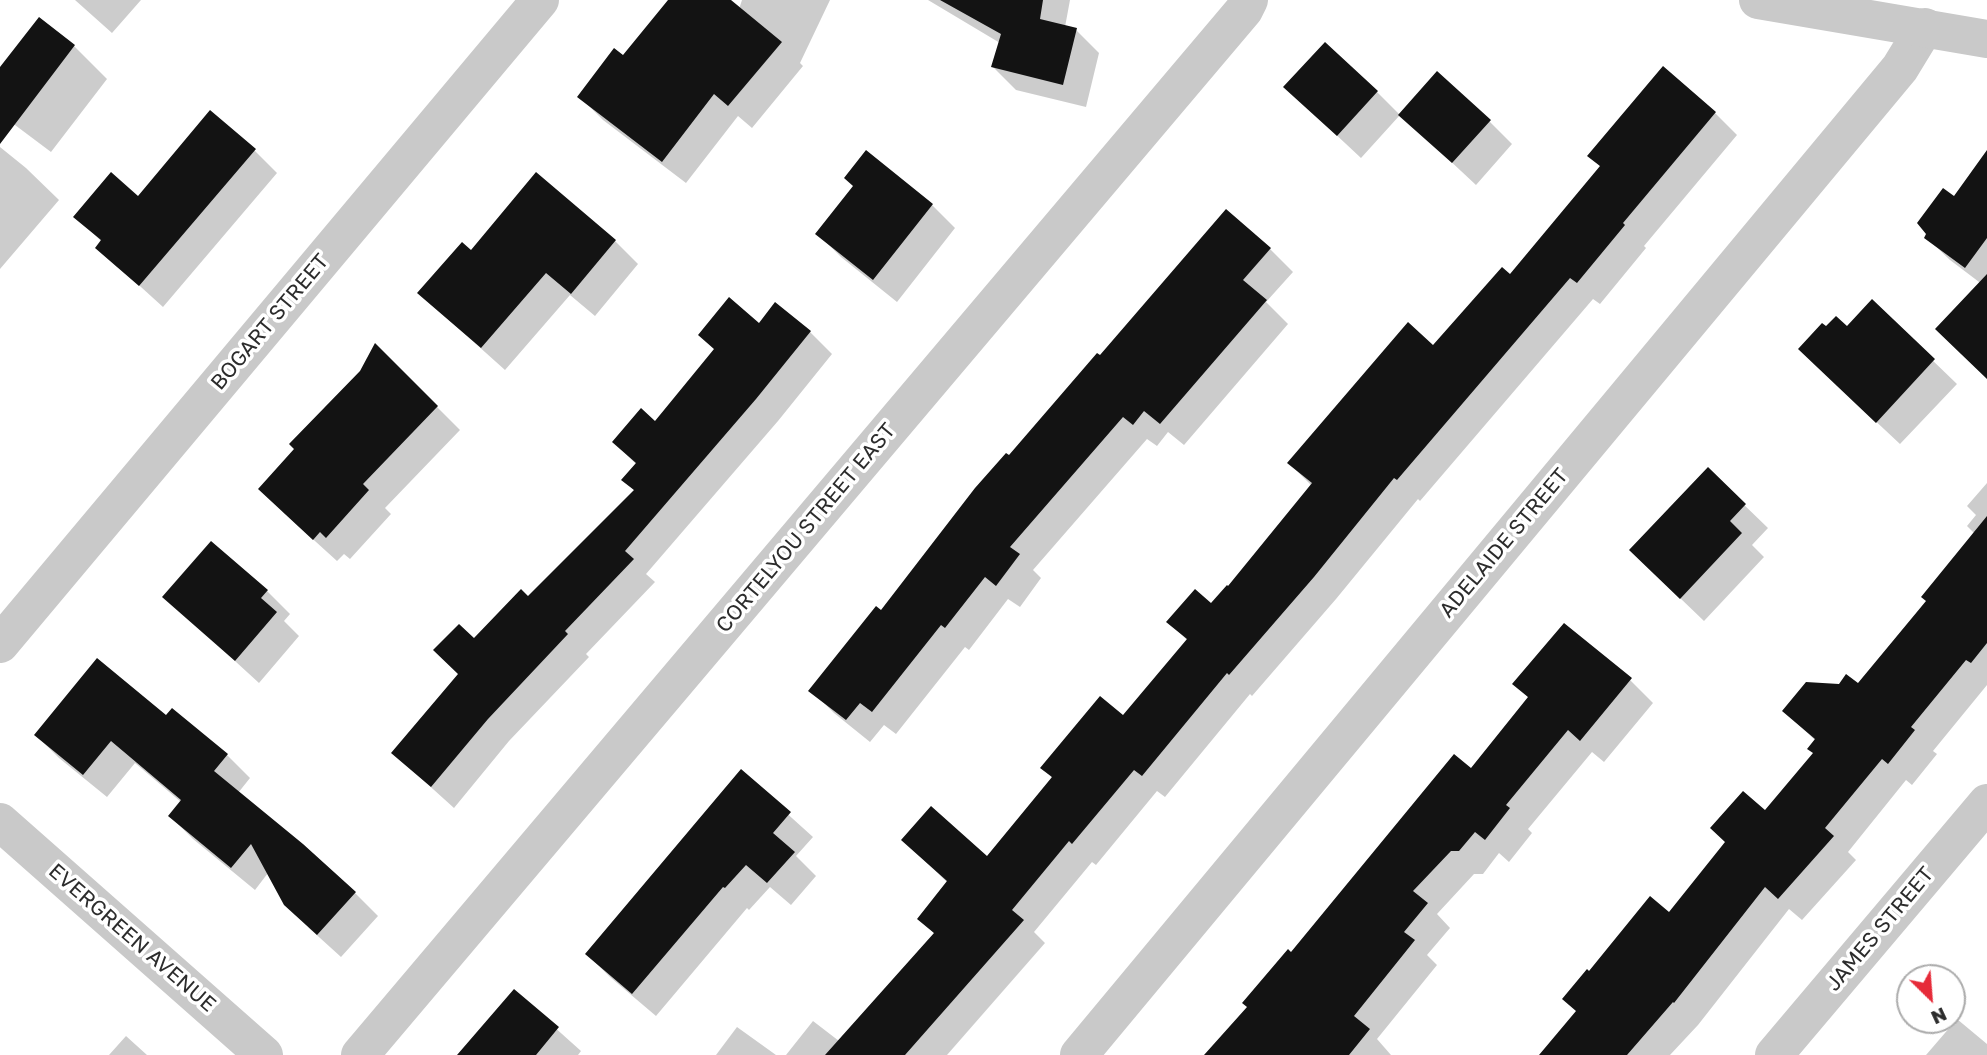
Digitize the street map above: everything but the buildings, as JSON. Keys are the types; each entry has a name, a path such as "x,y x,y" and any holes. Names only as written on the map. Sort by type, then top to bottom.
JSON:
{"street":[{"name":"BOGART STREET","path":"0,644 540,0"},
{"name":"CORTELYOU STREET EAST","path":"360,1055 1244,10 1249,0"},
{"path":"1758,0 1925,27 1987,40"},
{"name":"ADELAIDE STREET","path":"1079,1055 1900,68 1925,27"},
{"name":"JAMES STREET","path":"1774,1055 1987,803"},
{"name":"EVERGREEN AVENUE","path":"0,822 264,1055"}]}
